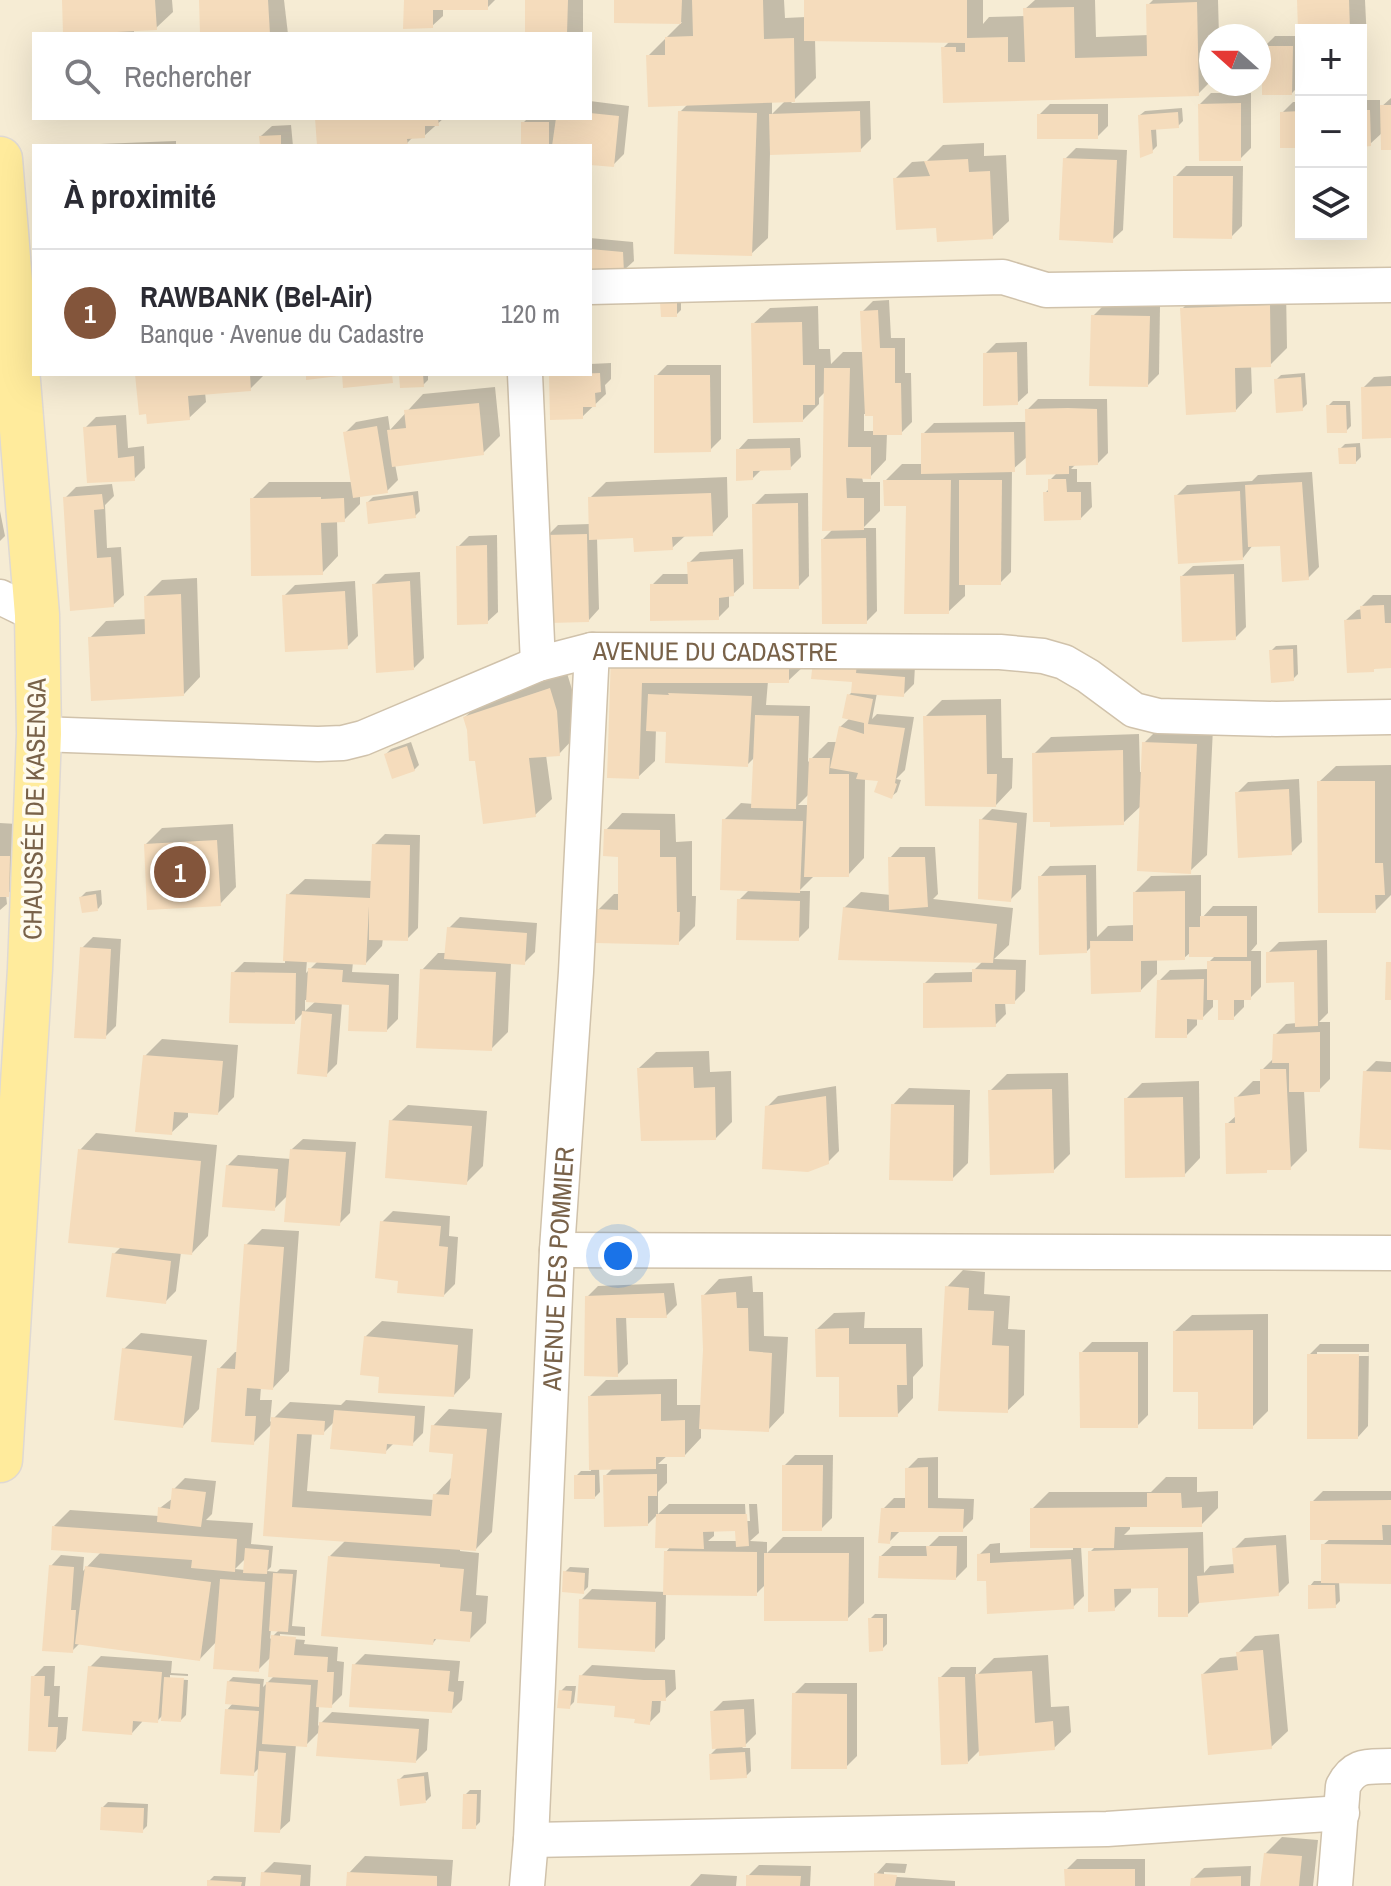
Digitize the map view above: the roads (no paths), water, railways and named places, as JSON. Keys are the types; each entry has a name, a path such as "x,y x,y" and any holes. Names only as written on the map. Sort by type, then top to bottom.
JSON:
{"main road":[{"name":"CHAUSSÉE DE KASENGA","path":"0,159 18,606 39,734 30,969 0,1460"}],"street":[{"path":"592,287 1003,277 1046,290 1391,285"},
{"path":"525,376 538,664"},
{"name":"AVENUE DU CADASTRE","path":"39,734 343,743 363,738 538,664 592,650 1000,652 1043,656 1064,662 1134,710 1158,716 1276,719 1391,717"},
{"name":"AVENUE DES POMMIER","path":"527,1886 557,1250 576,972 592,650"},
{"path":"557,1250 1391,1253"},
{"path":"1335,1886 1343,1786 1351,1772 1364,1767 1391,1766"},
{"path":"531,1840 1107,1829 1342,1813"}],"place":[{"name":"RAWBANK (Bel-Air)","path":"180,872"}]}
